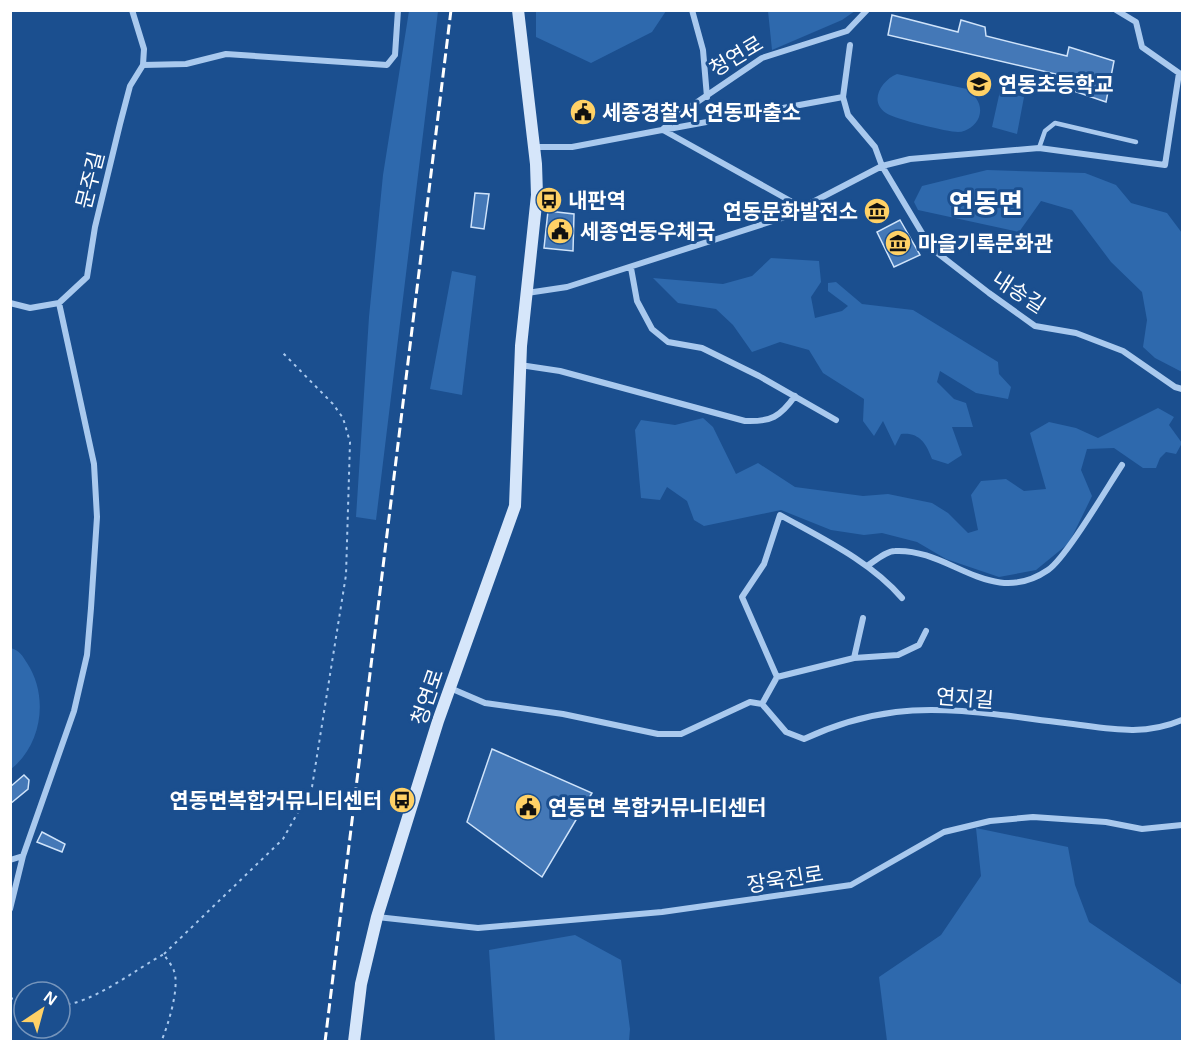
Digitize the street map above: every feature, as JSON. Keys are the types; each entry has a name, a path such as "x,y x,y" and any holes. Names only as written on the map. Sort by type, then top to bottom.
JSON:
{"main road":[{"name":"청연로","path":"354,1041 361,984 377,917 450,688 515,506 520,365 537,195 534,147 518,10"}],"street":[{"path":"132,10 144,49 142,64 186,64 226,54 387,65 395,55 398,10"},
{"path":"692,10 703,50 707,97"},
{"name":"청연로","path":"662,130 681,113 762,58 848,31 867,10"},
{"path":"527,293 567,287 782,218 882,166 910,159 1039,148 1165,165 1181,73 1142,47 1136,22 1116,10"},
{"path":"850,45 843,97 848,115 875,147 882,166"},
{"name":"문주길","path":"58,303 87,277 95,227 130,86 142,64"},
{"name":"청연로","path":"534,147 572,147 843,97"},
{"path":"662,130 803,208"},
{"name":"내송길","path":"882,166 931,248 989,293 1035,326 1076,333 1123,351 1175,387 1182,389"},
{"path":"631,268 637,301 652,330 668,342 702,348 836,420"},
{"path":"10,303 30,308 58,303 93,454 97,517 87,655 72,717 23,856 10,909"},
{"path":"520,365 560,371 745,421 766,422 785,409 795,396"},
{"path":"867,566 893,550 920,553 998,584 1027,581 1050,569 1122,465"},
{"path":"777,677 742,597 764,564 780,515 867,566 888,581 902,598"},
{"path":"854,658 863,618"},
{"path":"450,688 485,703 563,714 658,734 681,734 750,702 762,704 777,677 854,658 898,655 919,645 926,631"},
{"name":"연지길","path":"762,704 786,732 804,739 856,721 897,712 967,713 1119,732 1148,729 1182,720"},
{"name":"장욱진로","path":"377,917 478,928 662,912 851,885 944,832 990,821 1033,817 1106,822 1142,829 1182,825"},
{"path":"10,860 23,856"}],"lane":[{"path":"1039,148 1045,131 1055,123 1136,142"}],"path":[{"path":"72,1003 96,994 164,954 283,839 312,787 346,574 350,442 343,418 333,404 281,351"},
{"path":"161,1041 170,1015 176,982 174,971 164,954"}],"shaded area":[{"path":"536,10 666,11 652,32 591,63 536,37"},
{"path":"768,10 855,11 842,20 772,50"},
{"path":"409,11 438,11 376,520 356,517 369,317 383,175"},
{"path":"897,74 967,89 979,105 978,120 968,129 958,132 921,125 886,113 878,103 879,91 886,81"},
{"path":"1000,91 1024,97 1017,134 992,127"},
{"path":"987,170 1085,173 1116,185 1131,203 1167,213 1182,233 1182,372 1155,358 1143,347 1147,320 1142,292 1111,262 1072,210 1041,201 1019,232 918,210 914,202 922,186"},
{"path":"771,258 819,261 821,282 811,297 815,318 842,311 848,306 828,291 828,283 836,282 862,304 913,310 998,362 999,374 1011,387 1008,399 976,393 940,371 937,382 954,399 966,403 973,427 952,427 962,455 948,464 932,459 921,440 913,435 901,434 895,446 883,421 874,436 863,421 864,399 823,373 809,350 780,342 752,352 733,325 716,309 678,303 653,278 723,284 752,276"},
{"path":"452,271 476,276 462,395 430,389"},
{"path":"1158,408 1174,417 1169,425 1182,443 1176,454 1166,452 1160,458 1156,468 1143,468 1114,448 1087,449 1081,470 1092,496 1069,543 1036,570 999,577 946,559 917,542 882,533 864,535 831,530 781,510 704,526 694,520 687,501 667,487 660,500 641,498 635,430 641,420 675,425 703,418 713,427 736,474 758,463 795,487 863,496 888,494 932,503 948,513 968,533 978,530 971,495 981,481 1006,479 1024,491 1046,489 1030,433 1049,422 1076,428 1098,438"},
{"path":"11,648 17,650 22,656 34,676 40,705 39,719 30,747 11,769"},
{"path":"976,828 1068,847 1075,885 1089,922 1182,985 1182,1041 887,1041 879,977 941,935 981,876"},
{"path":"575,935 621,960 630,1029 629,1041 495,1041 489,950"}],"building":[{"name":"연동초등학교","path":"892,15 958,32 961,20 985,27 986,36 1067,56 1069,47 1114,61 1106,102 1053,84 1056,74 888,35"},
{"path":"475,193 489,194 484,229 471,227"},
{"name":"세종연동우체국","path":"548,211 574,214 573,251 544,248"},
{"name":"마을기록문화관","path":"900,220 920,255 894,267 877,232"},
{"name":"연동면 복합커뮤니티센터","path":"492,749 592,793 542,877 467,822"},
{"path":"24,775 29,780 28,789 10,804 10,787"},
{"path":"42,832 65,844 62,852 37,842"}],"railway":[{"path":"325,1042 451,10"}],"place":[{"name":"연동초등학교","path":"979,84"},
{"name":"세종경찰서 연동파출소","path":"583,112"},
{"name":"내판역","path":"549,200"},
{"name":"연동문화발전소","path":"877,211"},
{"name":"세종연동우체국","path":"560,231"},
{"name":"마을기록문화관","path":"898,243"},
{"name":"연동면복합커뮤니티센터","path":"402,800"},
{"name":"연동면 복합커뮤니티센터","path":"528,807"}],"district":[{"name":"연동면","path":"986,204"}]}
